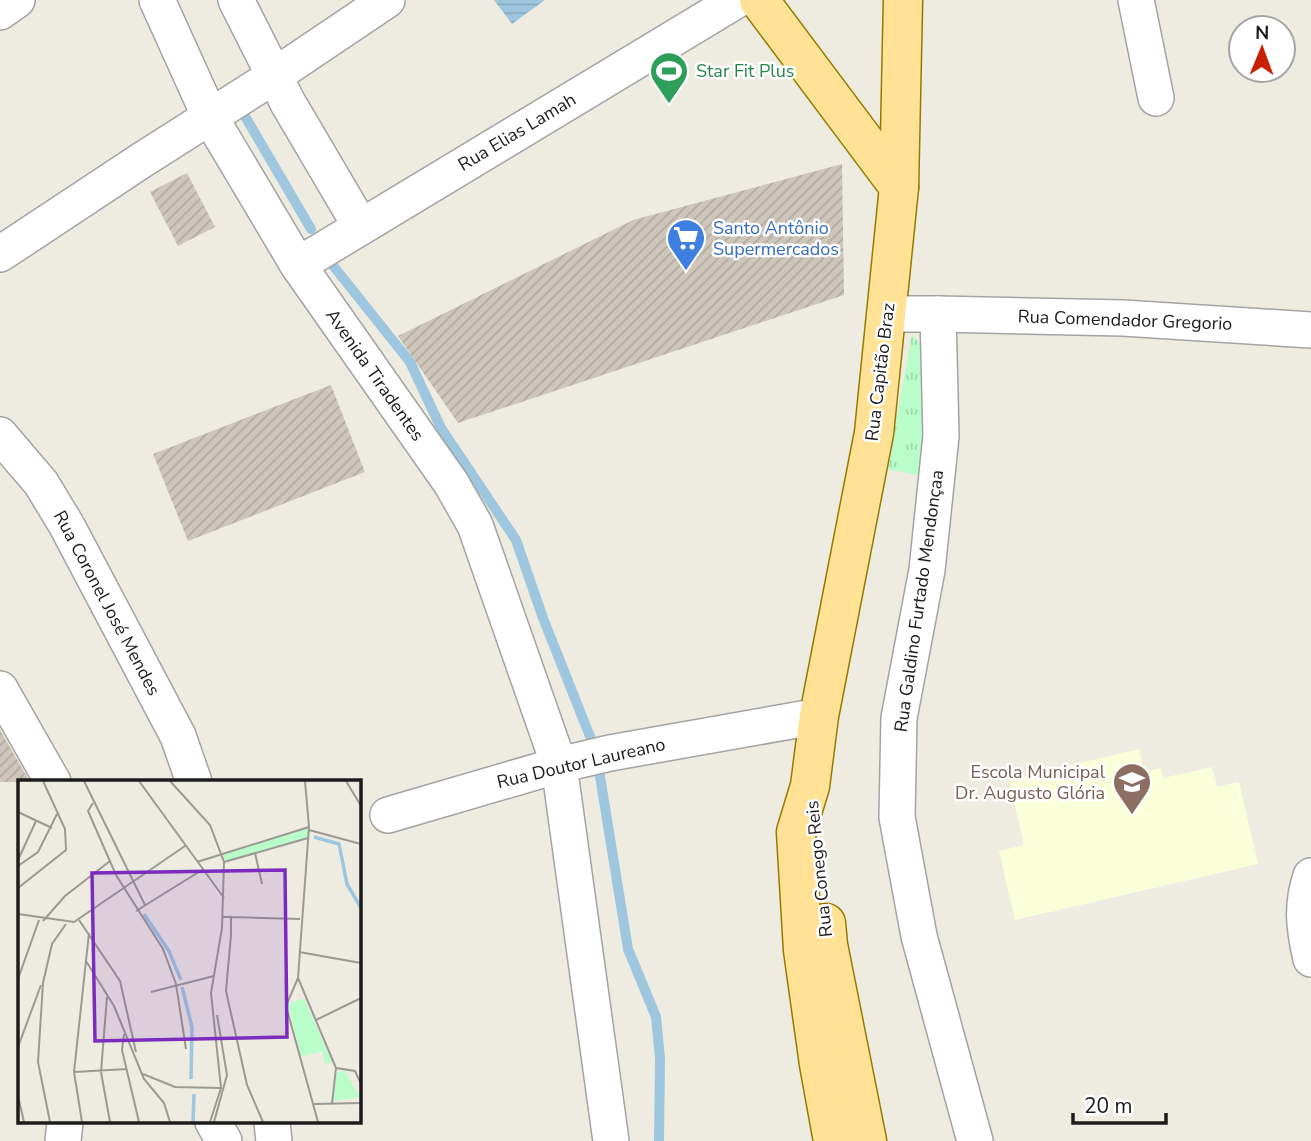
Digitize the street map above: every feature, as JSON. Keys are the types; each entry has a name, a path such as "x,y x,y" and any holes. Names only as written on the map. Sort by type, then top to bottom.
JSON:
{"main road":[{"path":"760,0 900,187"},
{"path":"900,187 903,0"},
{"name":"Rua Capitão Braz","path":"810,786 819,716 874,433 900,187"},
{"name":"Rua Conego Reis","path":"810,786 796,832 803,950 833,1141"},
{"name":"Rua Conego Reis","path":"810,786 828,945 867,1141"}],"street":[{"path":"0,12 17,0"},
{"name":"Avenida Tiradentes","path":"157,0 211,117 298,265 451,483 475,525 559,765 611,1141"},
{"path":"236,0 318,156 361,227"},
{"path":"0,254 387,0"},
{"name":"Rua Elias Lamah","path":"298,265 737,0"},
{"path":"1136,0 1156,98"},
{"path":"887,314 938,314"},
{"name":"Rua Comendador Gregorio","path":"938,314 1124,318 1311,330"},
{"name":"Rua Galdino Furtado Mendonçaa","path":"938,314 941,436 927,570 899,718 897,817 919,936 975,1141"},
{"name":"Rua Coronel José Mendes","path":"0,435 41,483 67,526 178,736 193,780"},
{"path":"0,689 52,780"},
{"name":"Rua Doutor Laureano","path":"388,815 559,765 610,753 819,716"},
{"path":"1311,876 1304,897 1304,931 1311,959"},
{"path":"214,1124 224,1141"}],"shaded area":[{"name":"Escola Municipal Dr. Augusto Glória","path":"1139,749 1144,772 1161,768 1163,778 1212,767 1217,787 1239,782 1258,864 1015,920 999,851 1024,845 1009,780"}],"green space":[{"path":"912,335 924,348 927,477 887,469"}],"water":[{"path":"494,0 545,0 512,24"}],"building":[{"name":"Santo Antônio Supermercados","path":"842,164 844,295 458,423 398,336 633,220"},
{"path":"187,173 215,227 178,246 150,192"},
{"path":"331,385 365,472 188,541 153,454"},
{"path":"0,730 29,780 0,782"}],"waterway":[{"path":"239,106 311,229"},
{"path":"331,263 410,362 441,428 516,540 543,618 591,739"},
{"path":"598,764 628,949 656,1017 660,1058 659,1141"}],"place":[{"name":"Star Fit Plus","path":"669,105"},
{"name":"Santo Antônio Supermercados","path":"686,272"},
{"name":"Escola Municipal Dr. Augusto Glória","path":"1132,816"}]}
